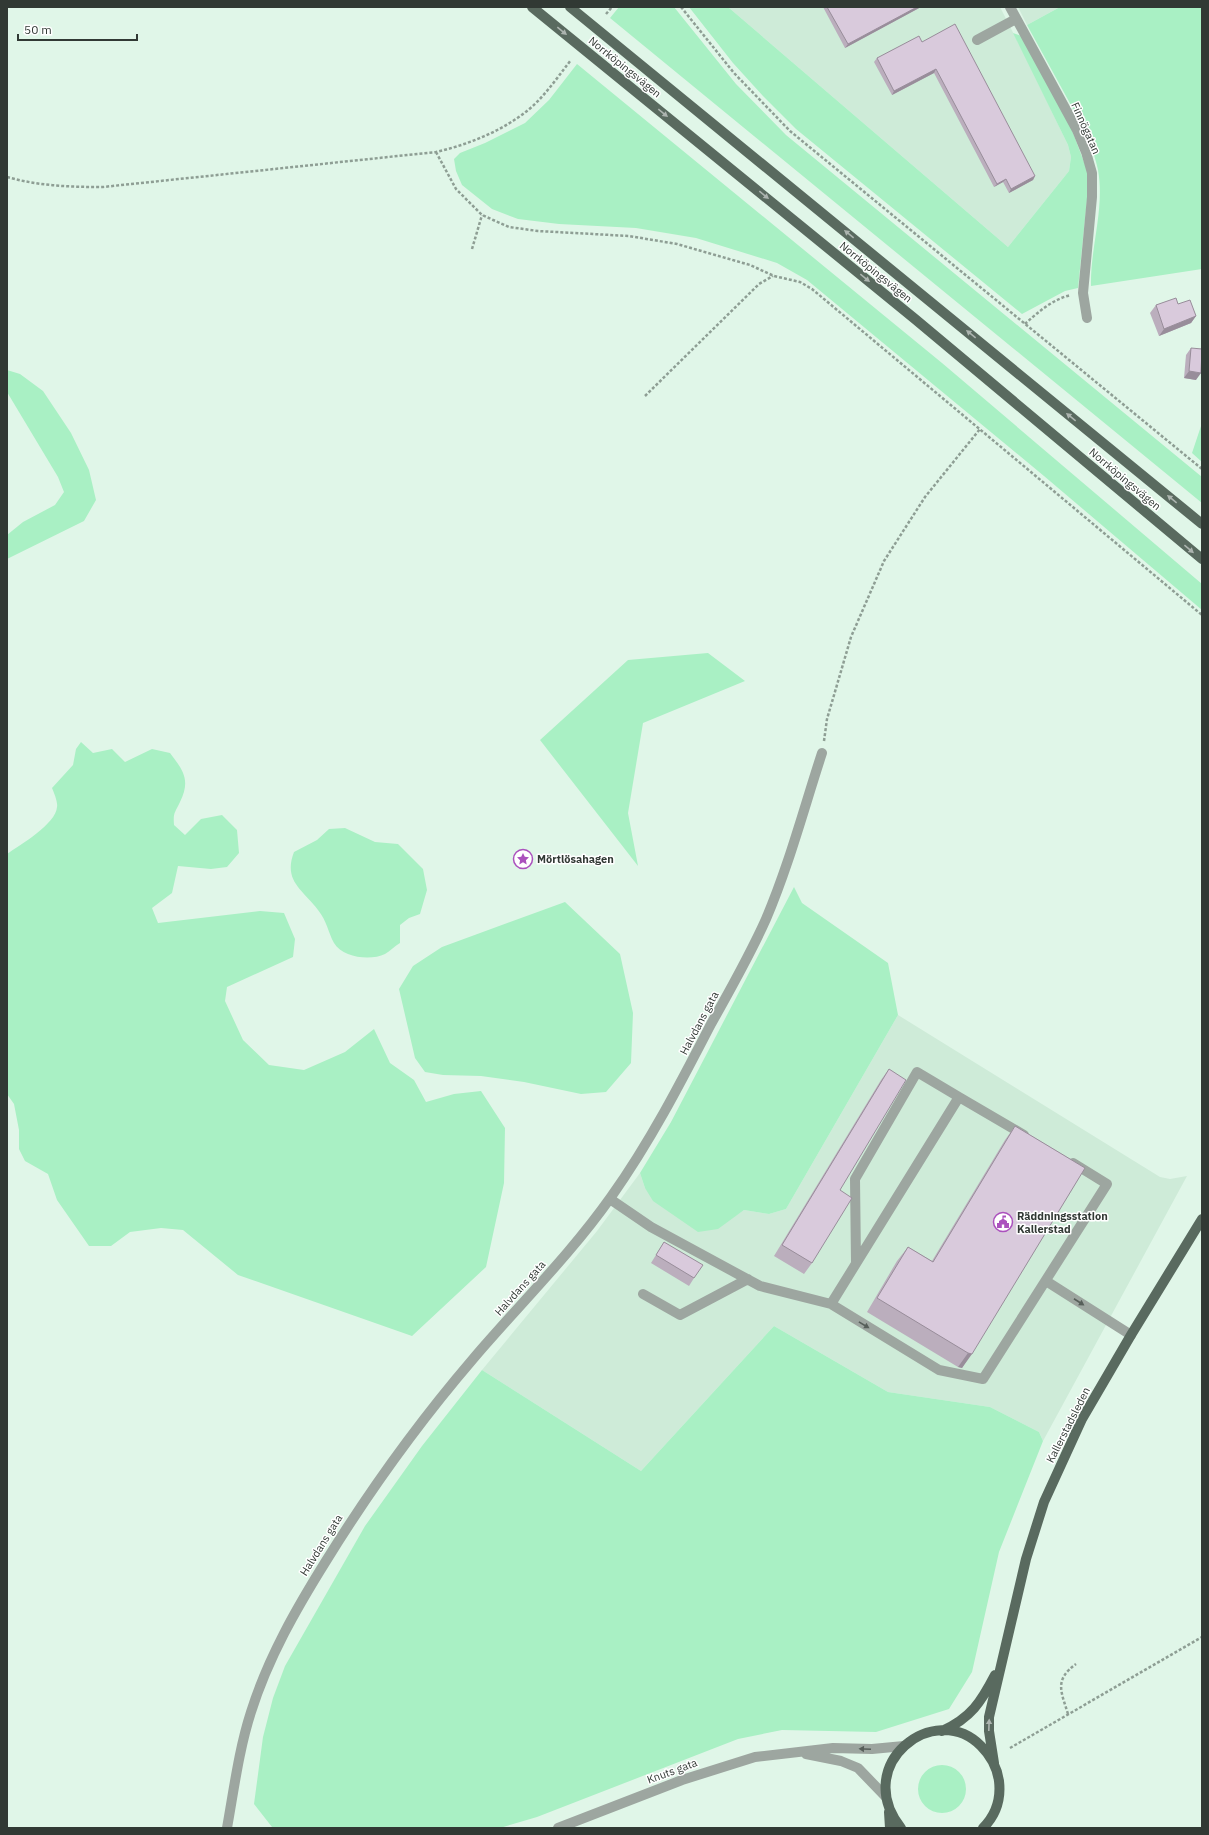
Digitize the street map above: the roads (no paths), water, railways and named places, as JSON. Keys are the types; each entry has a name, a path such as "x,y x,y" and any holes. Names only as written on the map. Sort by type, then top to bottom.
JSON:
{"main road":[{"name":"Norrköpingsvägen","path":"532,7 903,309 1202,559"},
{"name":"Norrköpingsvägen","path":"570,7 1202,524"},
{"name":"Kallerstadsleden","path":"983,1828 994,1813 998,1801 998,1775 994,1763 989,1731 989,1717 1026,1559 1044,1502 1082,1420 1130,1335 1202,1219"},
{"name":"Kallerstadsleden","path":"941,1731 963,1720 975,1708 1002,1662"},
{"path":"890,1828 887,1801 887,1774 890,1764 904,1746 921,1735 941,1731 954,1732 967,1736 978,1743 987,1752 994,1763"},
{"path":"887,1801 894,1819 901,1828"}],"street":[{"name":"Finnögatan","path":"1010,7 1076,130 1086,152 1092,173 1092,197 1083,293 1087,318"},
{"path":"976,40 1016,19"},
{"name":"Halvdans gata","path":"227,1828 250,1714 260,1685 278,1646 307,1592 353,1517 426,1417 473,1359 576,1243 610,1199 660,1121 766,920 786,866 822,753"},
{"path":"856,1263 855,1179 917,1072 1033,1140"},
{"path":"830,1304 959,1097"},
{"path":"610,1199 651,1228 760,1286 830,1304 939,1370 983,1379 1107,1184 1067,1160"},
{"path":"643,1294 680,1315 748,1280"},
{"path":"1046,1281 1130,1335"},
{"name":"Knuts gata","path":"558,1828 720,1767 755,1757 833,1748 872,1749 904,1746"},
{"name":"Knuts gata","path":"798,1752 841,1761 858,1768 887,1801"}],"place":[{"name":"Mörtlösahagen","path":"523,859"},
{"name":"Räddningsstation Kallerstad","path":"1003,1222"}]}
